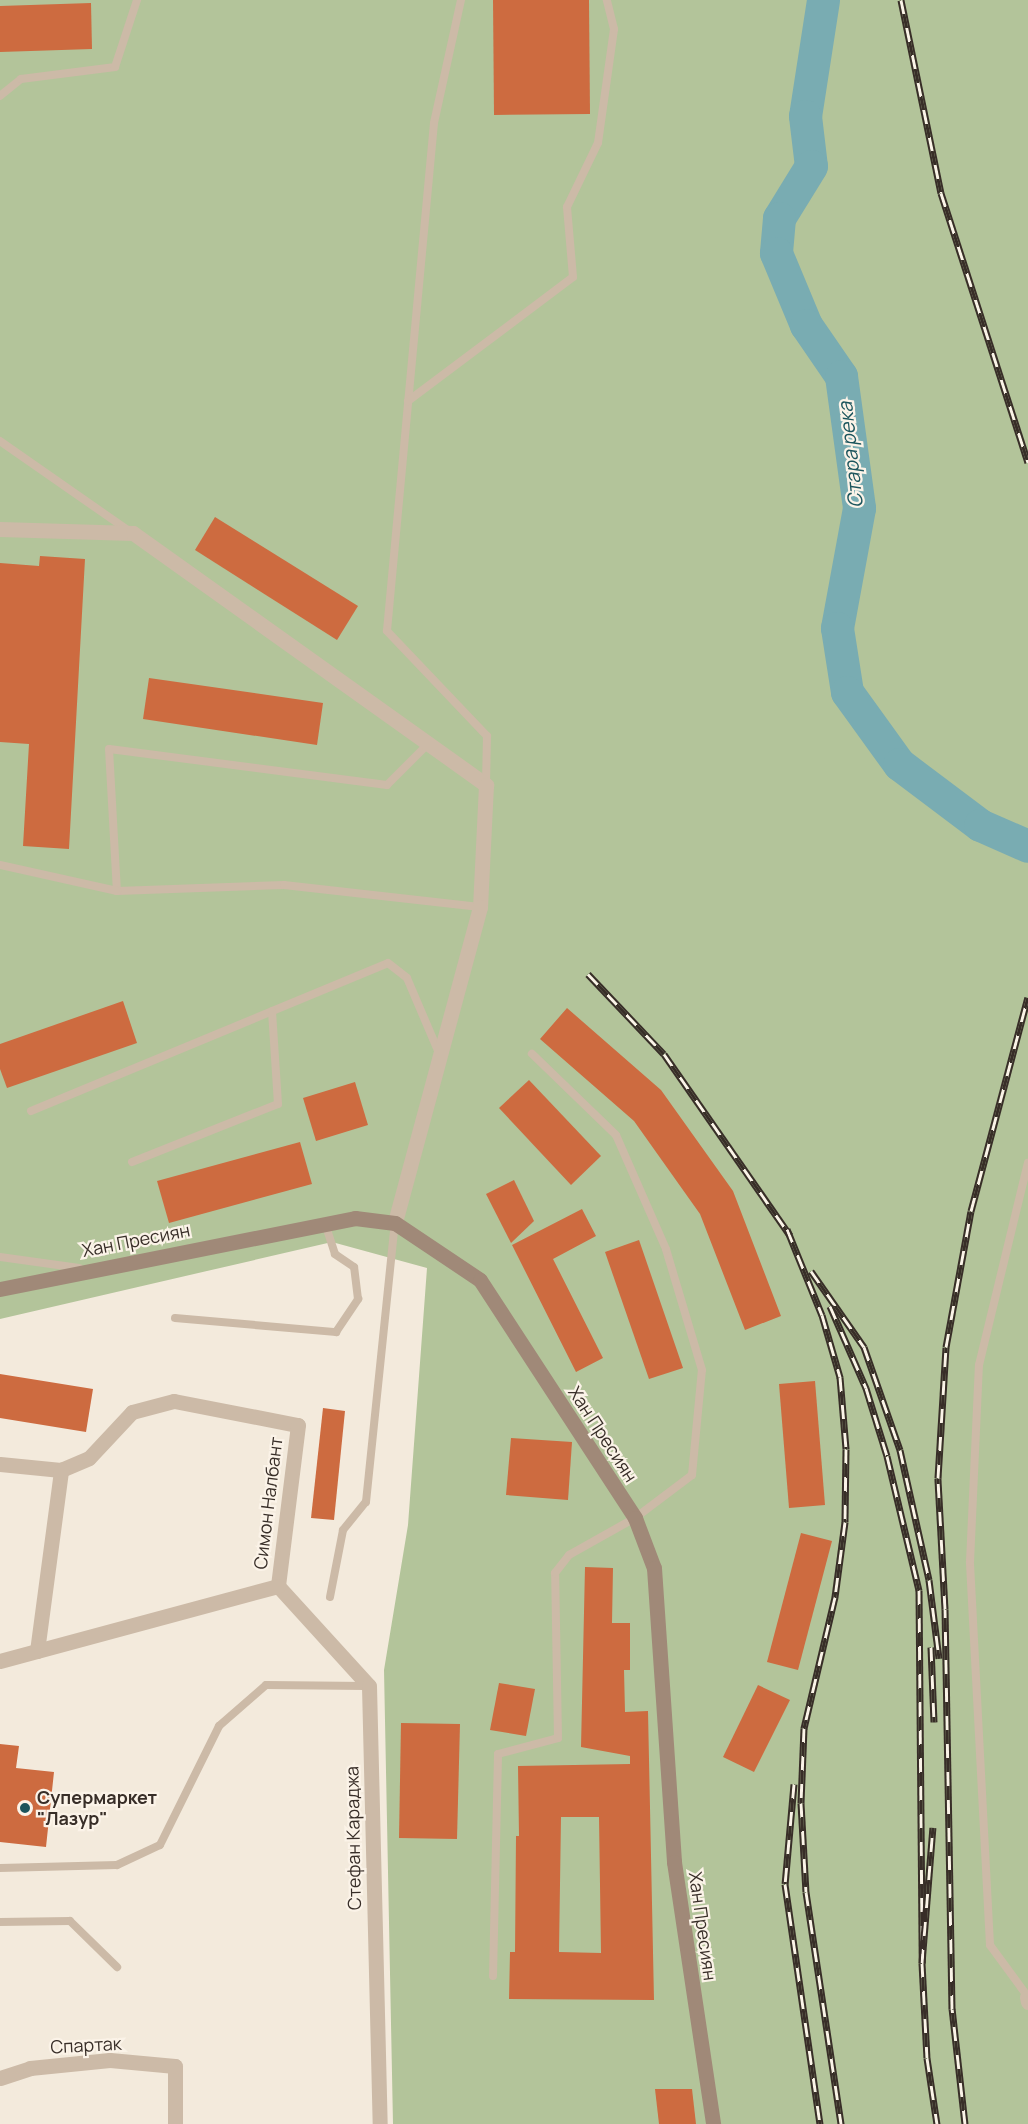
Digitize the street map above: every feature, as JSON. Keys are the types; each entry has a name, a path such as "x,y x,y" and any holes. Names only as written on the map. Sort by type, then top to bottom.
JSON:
{"street":[{"path":"0,529 133,533 486,785 480,908 395,1223"},
{"name":"Хан Пресиян","path":"0,1289 325,1222 356,1218 395,1223 480,1280 635,1518 654,1568 674,1862 713,2124"},
{"name":"Симон Налбант","path":"0,1464 61,1470 89,1458 132,1412 174,1401 298,1425 278,1586"},
{"path":"37,1651 61,1470"},
{"path":"0,1661 278,1586 369,1686"},
{"name":"Стефан Караджа","path":"369,1686 380,2124"},
{"name":"Спартак","path":"0,2078 30,2068 110,2060 175,2066 175,2124"}],"lane":[{"path":"0,96 21,79 115,67 137,0"},
{"path":"461,0 434,123 387,631 487,736 486,785"},
{"path":"408,401 573,278 567,207 598,143 615,29 607,0"},
{"path":"0,441 133,533"},
{"path":"117,891 109,749 387,785 428,744"},
{"path":"0,865 117,891 284,885 480,908"},
{"path":"31,1111 388,963 407,978 440,1055"},
{"path":"132,1162 278,1104 272,1011"},
{"path":"493,1976 498,1754 558,1738 555,1573 569,1555 635,1518 692,1474 702,1370 666,1249 616,1135 532,1054"},
{"path":"1028,1163 979,1365 970,1562 990,1945 1028,1999"},
{"path":"175,1318 336,1332 358,1299 354,1267 335,1254 325,1222"},
{"path":"330,1597 342,1530 366,1502 395,1223"},
{"path":"0,1257 87,1270"},
{"path":"0,1868 117,1865 160,1845 219,1726 266,1685 369,1686"},
{"path":"0,1922 70,1921 117,1967"}],"green space":[{"path":"0,0 1028,0 1028,2124 393,2124 384,1670 408,1525 427,1268 332,1242 0,1319"}],"building":[{"path":"493,0 589,0 590,114 494,115"},
{"path":"91,3 92,49 0,52 0,6"},
{"path":"215,517 358,606 337,640 195,550"},
{"path":"40,556 85,559 69,849 23,846 29,744 0,742 0,563 39,566"},
{"path":"149,678 323,703 317,745 143,719"},
{"path":"123,1001 137,1043 7,1088 0,1069 0,1044"},
{"path":"567,1008 661,1090 733,1191 781,1316 745,1330 700,1214 634,1121 540,1039"},
{"path":"529,1080 601,1156 571,1185 499,1108"},
{"path":"355,1082 368,1125 316,1141 303,1098"},
{"path":"300,1142 312,1184 169,1223 157,1181"},
{"path":"514,1180 534,1221 511,1243 486,1194"},
{"path":"582,1209 596,1236 553,1259 603,1358 576,1372 512,1245"},
{"path":"639,1240 683,1368 649,1379 605,1252"},
{"path":"0,1374 93,1389 86,1432 0,1418"},
{"path":"815,1381 825,1505 789,1508 779,1384"},
{"path":"323,1408 345,1411 334,1520 311,1518"},
{"path":"511,1438 572,1442 568,1500 506,1495"},
{"path":"801,1533 832,1541 798,1670 767,1662"},
{"path":"585,1567 613,1568 612,1623 630,1623 630,1670 624,1670 625,1712 648,1711 654,2000 509,1999 510,1952 515,1952 516,1836 519,1836 518,1766 630,1764 630,1756 581,1747","holes":["561,1817 599,1817 601,1953 559,1952"]},
{"path":"499,1683 535,1689 526,1736 490,1730"},
{"path":"758,1685 790,1700 754,1772 723,1757"},
{"path":"401,1723 460,1724 457,1839 399,1838"},
{"name":"Супермаркет \"Лазур\"","path":"0,1744 19,1746 16,1768 54,1772 46,1847 0,1842"},
{"path":"655,2089 692,2089 696,2124 659,2124"}],"waterway":[{"name":"Стара река","path":"823,0 805,116 811,166 779,218 776,253 806,325 841,376 859,508 837,628 847,692 899,764 980,825 1028,846"}],"railway":[{"path":"901,0 941,193 1028,462"},
{"path":"588,974 664,1054 790,1235"},
{"path":"965,2124 952,2009 945,1609 938,1478 946,1347 971,1211 1028,997"},
{"path":"787,1229 822,1315 840,1377 846,1449 845,1522 835,1597 804,1728 801,1803 806,1892 841,2124"},
{"path":"811,1271 864,1347 900,1450 929,1580 939,1658"},
{"path":"830,1306 866,1388 887,1456 919,1590 922,1963 933,1827"},
{"path":"931,1647 934,1722"},
{"path":"794,1784 785,1884 820,2124"},
{"path":"922,1963 927,2058 937,2124"}],"place":[{"name":"Супермаркет \"Лазур\"","path":"25,1808"}]}
